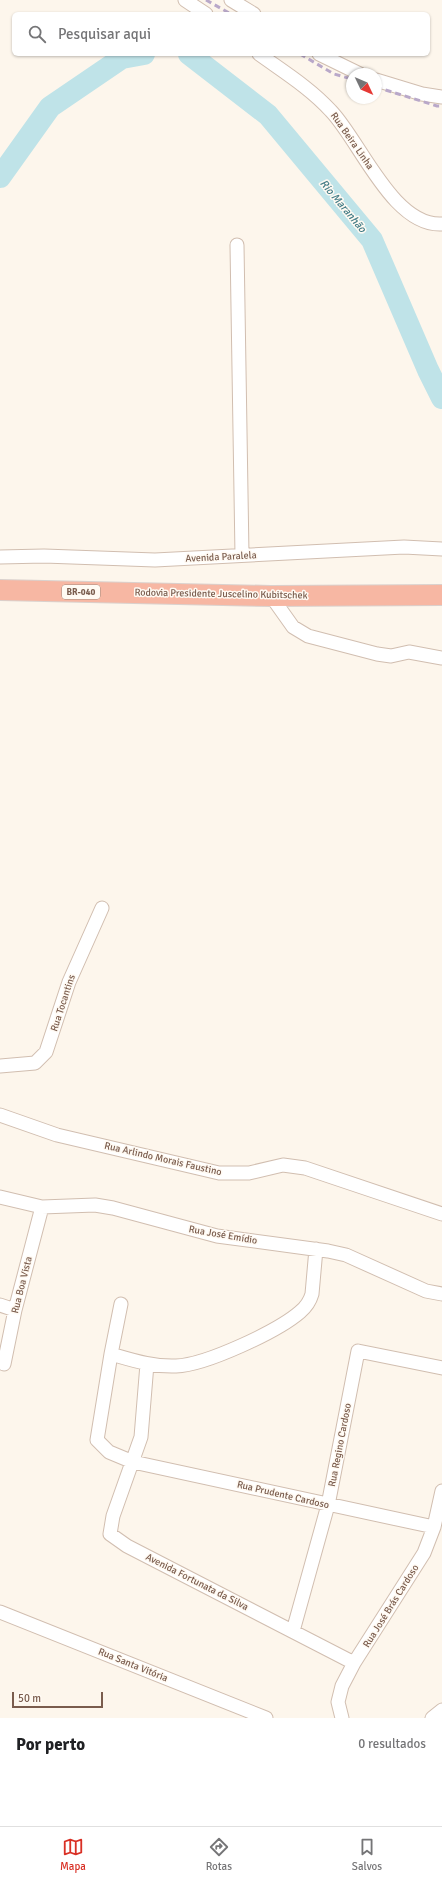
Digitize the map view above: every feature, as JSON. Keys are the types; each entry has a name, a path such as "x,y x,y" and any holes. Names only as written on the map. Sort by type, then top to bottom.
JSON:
{"highway":[{"name":"Rodovia Presidente Juscelino Kubitschek","path":"0,590 271,596 442,595"}],"street":[{"path":"185,0 203,12"},
{"path":"231,0 251,12"},
{"name":"Rua Beira Linha","path":"262,56 305,87 332,112 394,200 422,220 435,225 442,224"},
{"path":"323,56 348,68"},
{"path":"382,82 422,94 442,97"},
{"path":"237,245 242,555"},
{"name":"Avenida Paralela","path":"0,557 44,556 155,560 404,547 442,549"},
{"path":"271,596 293,627 308,636 382,655 391,656 409,652 442,658"},
{"name":"Rua Tocantins","path":"0,1066 35,1062 46,1052 69,982 102,908"},
{"name":"Rua Arlindo Morais Faustino","path":"0,1115 57,1135 219,1172 249,1173 283,1165 305,1168 442,1214"},
{"name":"Rua José Emídio","path":"0,1197 42,1208 95,1204 217,1236 316,1249 346,1255 426,1291 442,1294"},
{"name":"Rua Boa Vista","path":"4,1364 15,1310 42,1208"},
{"path":"121,1304 111,1354 147,1364 182,1366 210,1358 270,1330 293,1317 306,1306 312,1294 316,1249"},
{"path":"0,1305 15,1310"},
{"name":"Rua Regino Cardoso","path":"293,1631 328,1505 358,1351 442,1368"},
{"name":"Rua Prudente Cardoso","path":"111,1354 97,1440 109,1452 133,1462 434,1527"},
{"path":"133,1462 141,1438 144,1419 147,1364"},
{"name":"Avenida Fortunata da Silva","path":"133,1462 110,1526 109,1530 112,1536 126,1546 354,1663"},
{"name":"Rua José Brás Cardoso","path":"342,1718 338,1696 354,1663 417,1565 434,1527 440,1508 442,1491"},
{"name":"Rua Santa Vitória","path":"0,1612 266,1718"},
{"path":"432,1718 442,1710"}],"waterway":[{"name":"Rio Maranhão","path":"0,177 50,107 122,58 133,56"},
{"name":"Rio Maranhão","path":"192,56 268,115 372,240 428,370 442,398"}],"railway":[{"path":"206,0 227,12"},
{"path":"303,56 334,74 346,77"},
{"path":"382,89 437,106 442,106"}]}
